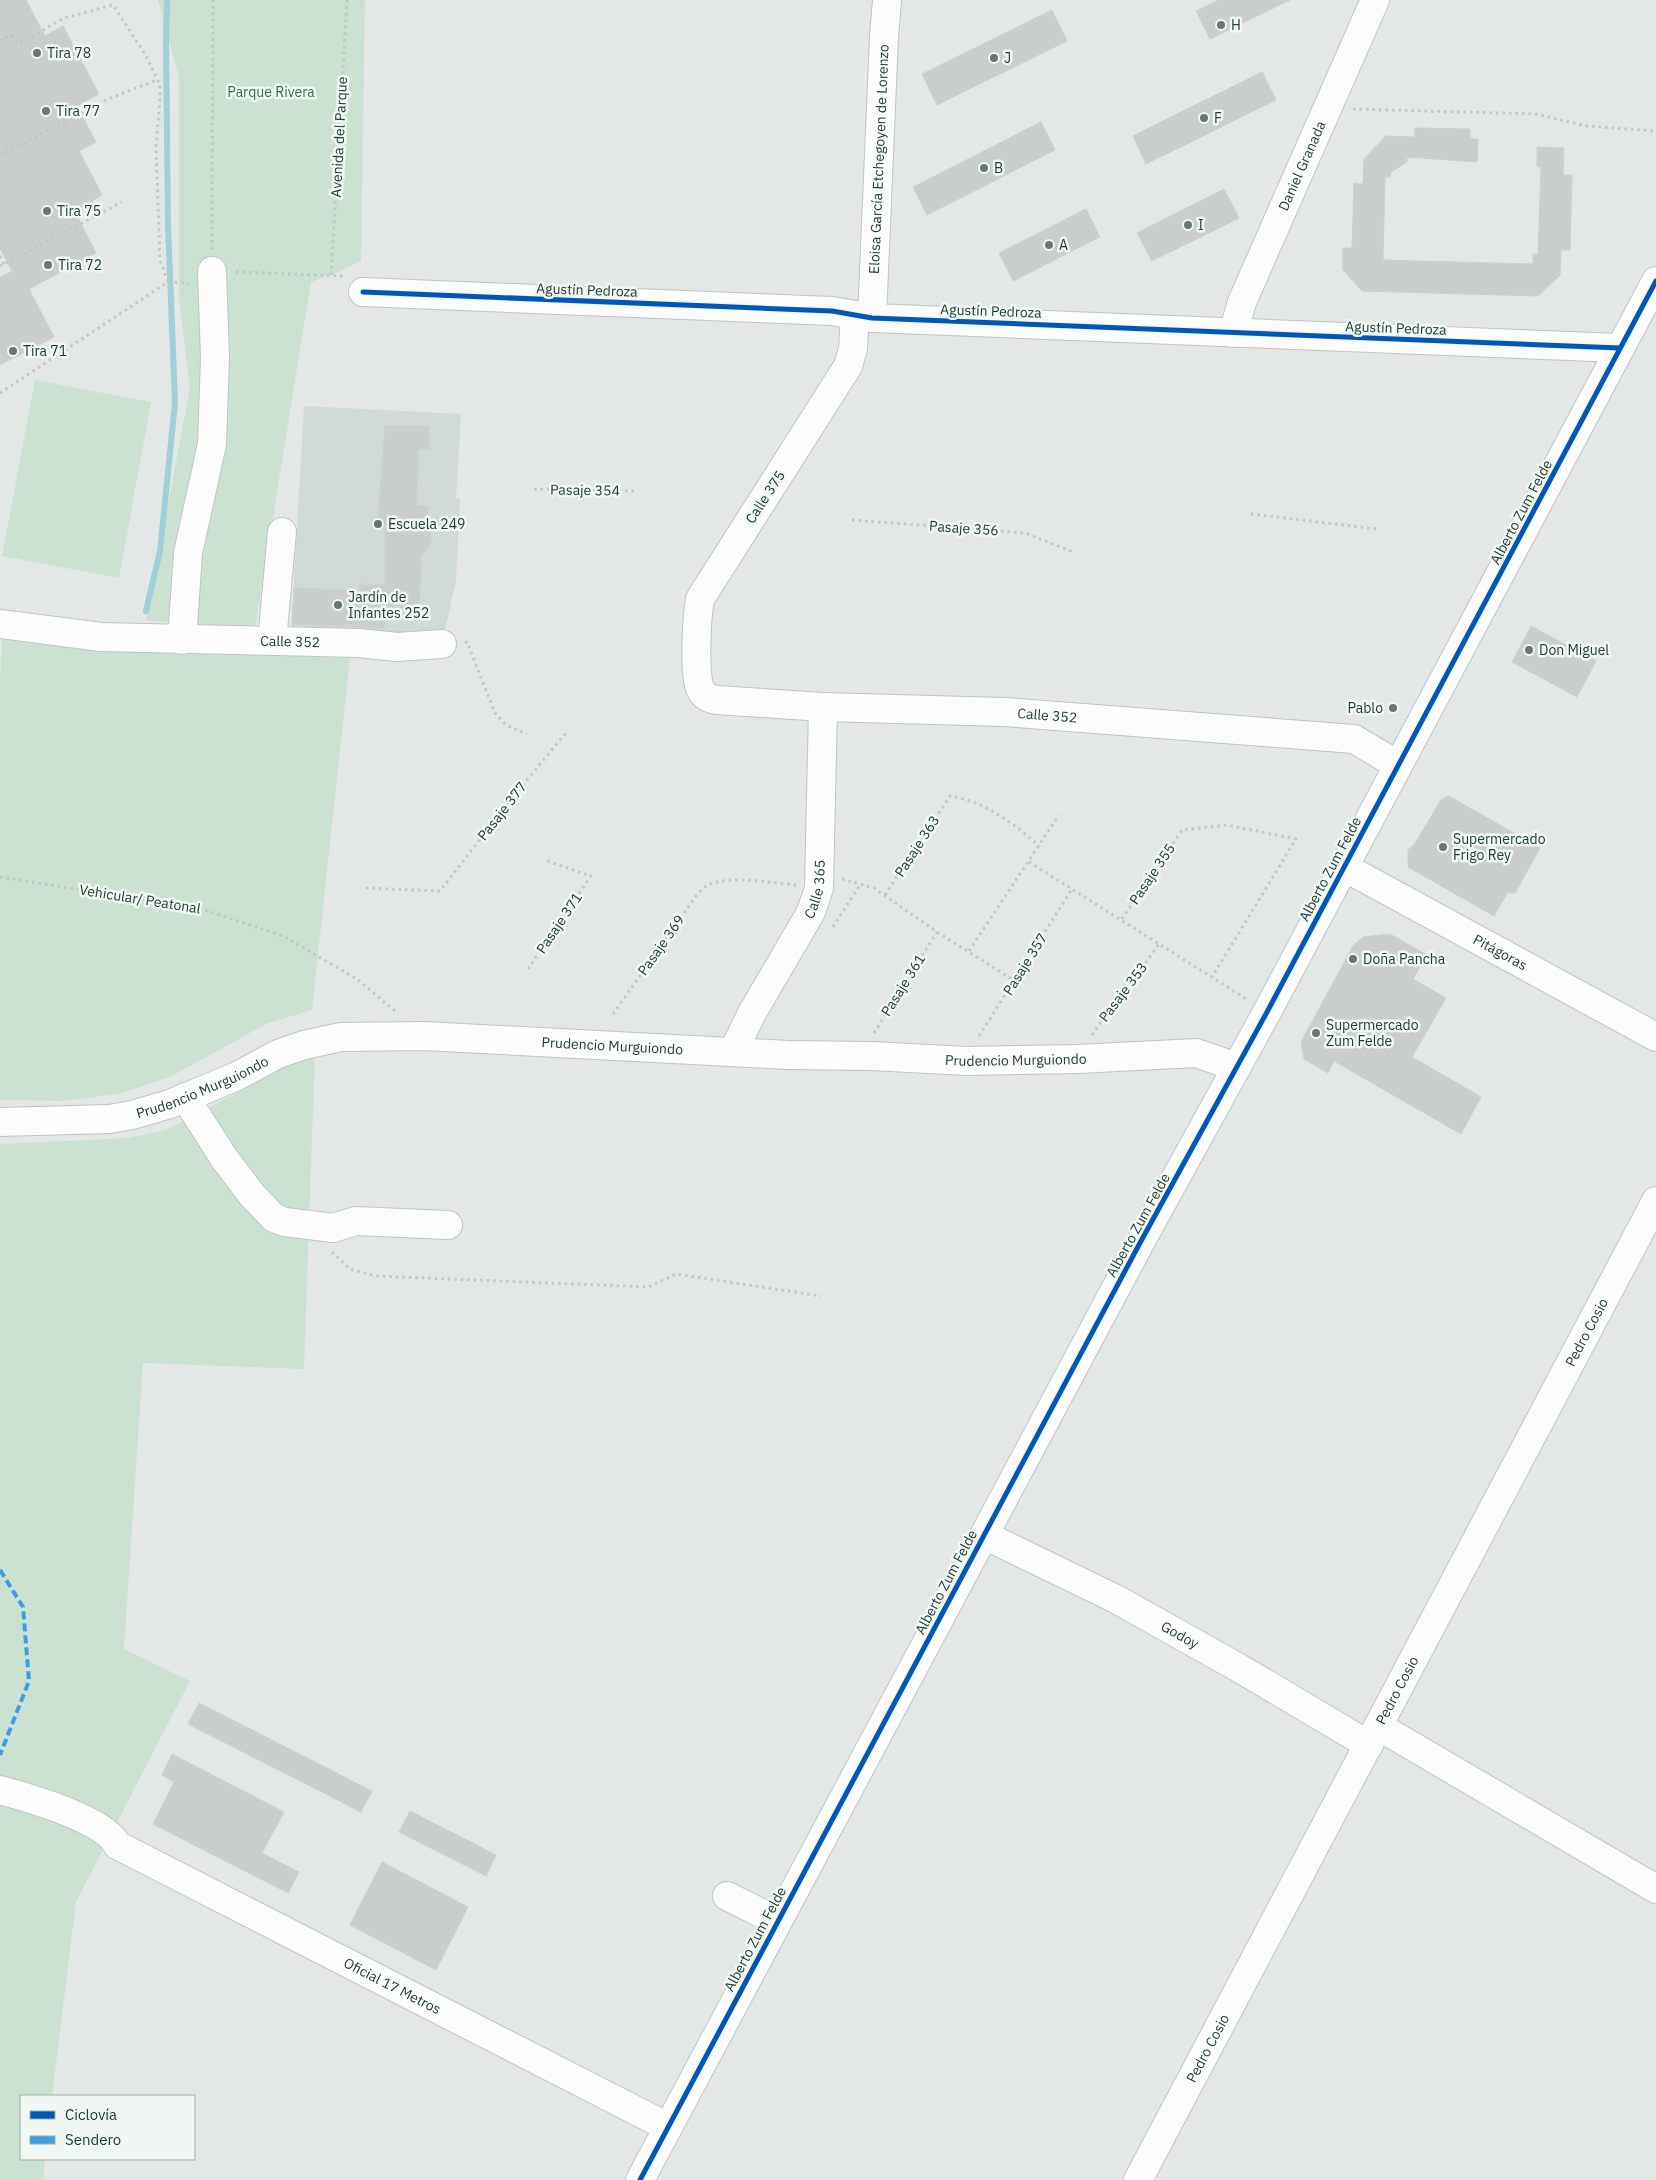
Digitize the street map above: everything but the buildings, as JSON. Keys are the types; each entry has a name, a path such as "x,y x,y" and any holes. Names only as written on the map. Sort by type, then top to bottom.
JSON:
{"street":[{"name":"Eloisa García Etchegoyen de Lorenzo","path":"863,317 888,0"},
{"name":"Daniel Granada","path":"1233,333 1242,302 1375,0"},
{"path":"182,640 188,553 212,444 215,358 212,271"},
{"name":"Alberto Zum Felde","path":"640,2180 1656,281"},
{"name":"Agustín Pedroza","path":"363,292 832,311 863,317 1620,348"},
{"name":"Calle 375","path":"698,683 697,614 700,599 848,366 863,317"},
{"path":"272,641 282,532"},
{"name":"Calle 352","path":"0,624 101,637 359,643 397,647 442,644"},
{"name":"Calle 352","path":"698,683 706,696 717,700 822,707 1004,712 1354,739 1398,765"},
{"name":"Calle 365","path":"733,1052 752,1013 811,912 819,882 822,707"},
{"name":"Pitágoras","path":"1344,867 1656,1036"},
{"name":"Prudencio Murguiondo","path":"0,1122 109,1119 132,1115 185,1097 237,1076 278,1054 341,1037 424,1036 733,1052 967,1061 1078,1060 1196,1053 1237,1067"},
{"path":"185,1097 224,1158 266,1211 274,1218 285,1222 333,1228 356,1221 448,1225"},
{"name":"Pedro Cosio","path":"1138,2180 1656,1202"},
{"name":"Godoy","path":"984,1535 1116,1600 1239,1668 1374,1736 1656,1889"},
{"name":"Oficial 17 Metros","path":"0,1790 42,1801 105,1830 114,1838 117,1845 668,2127"},
{"path":"727,1896 777,1921"}],"path":[{"path":"213,0 212,271 352,276 363,292"},
{"path":"0,41 11,35 19,44 64,18 113,5 144,54 160,85 156,148 160,260 168,282"},
{"path":"0,155 108,99 157,80"},
{"path":"1328,108 1536,114 1587,126 1656,131"},
{"path":"0,256 2,265 122,202"},
{"path":"0,393 168,282 184,283"},
{"path":"1251,514 1378,529"},
{"path":"442,644 468,642 495,713 506,725 527,734"},
{"path":"969,951 1059,815"},
{"path":"1028,862 1122,919 1158,944 1243,997"},
{"path":"819,882 861,883 885,895 937,932 1015,981"},
{"path":"315,1226 316,1236 350,1270 376,1276 648,1287 676,1274 821,1296"}],"shaded area":[{"name":"Escuela 249","path":"304,406 461,414 456,499 460,499 456,580 443,639 291,632"}],"green space":[{"name":"Parque Rivera","path":"158,0 365,0 361,261 311,282 255,629 146,620 190,388 179,299 179,78"},
{"path":"35,380 151,402 119,578 2,556"},
{"path":"2,638 91,649 350,658 312,1010 266,1024 172,1076 119,1094 63,1101 0,1100 0,680"},
{"path":"315,1054 304,1369 143,1363 124,1649 190,1681 76,1902 52,2095 20,2095 20,2160 45,2160 43,2180 0,2180 0,1144 128,1138 166,1130 293,1063"}],"waterway":[{"path":"146,611 160,551 175,403 168,225 167,0"}],"marked path":[{"path":"0,1570 23,1607 29,1681 0,1755"}],"cycle path":[{"path":"640,2180 1141,1241 1267,1012 1656,281"},
{"path":"363,292 832,311 872,318 1620,348"}],"place":[{"name":"H","path":"1221,25"},
{"name":"Tira 78","path":"37,53"},
{"name":"J","path":"994,58"},
{"name":"Tira 77","path":"46,111"},
{"name":"F","path":"1204,118"},
{"name":"B","path":"984,168"},
{"name":"Tira 75","path":"47,211"},
{"name":"I","path":"1188,225"},
{"name":"A","path":"1049,245"},
{"name":"Tira 72","path":"48,265"},
{"name":"Tira 71","path":"13,351"},
{"name":"Escuela 249","path":"378,524"},
{"name":"Jardín de Infantes 252","path":"338,605"},
{"name":"Don Miguel","path":"1529,650"},
{"name":"Pablo","path":"1393,708"},
{"name":"Supermercado Frigo Rey","path":"1443,847"},
{"name":"Doña Pancha","path":"1353,959"},
{"name":"Supermercado Zum Felde","path":"1316,1033"}]}
